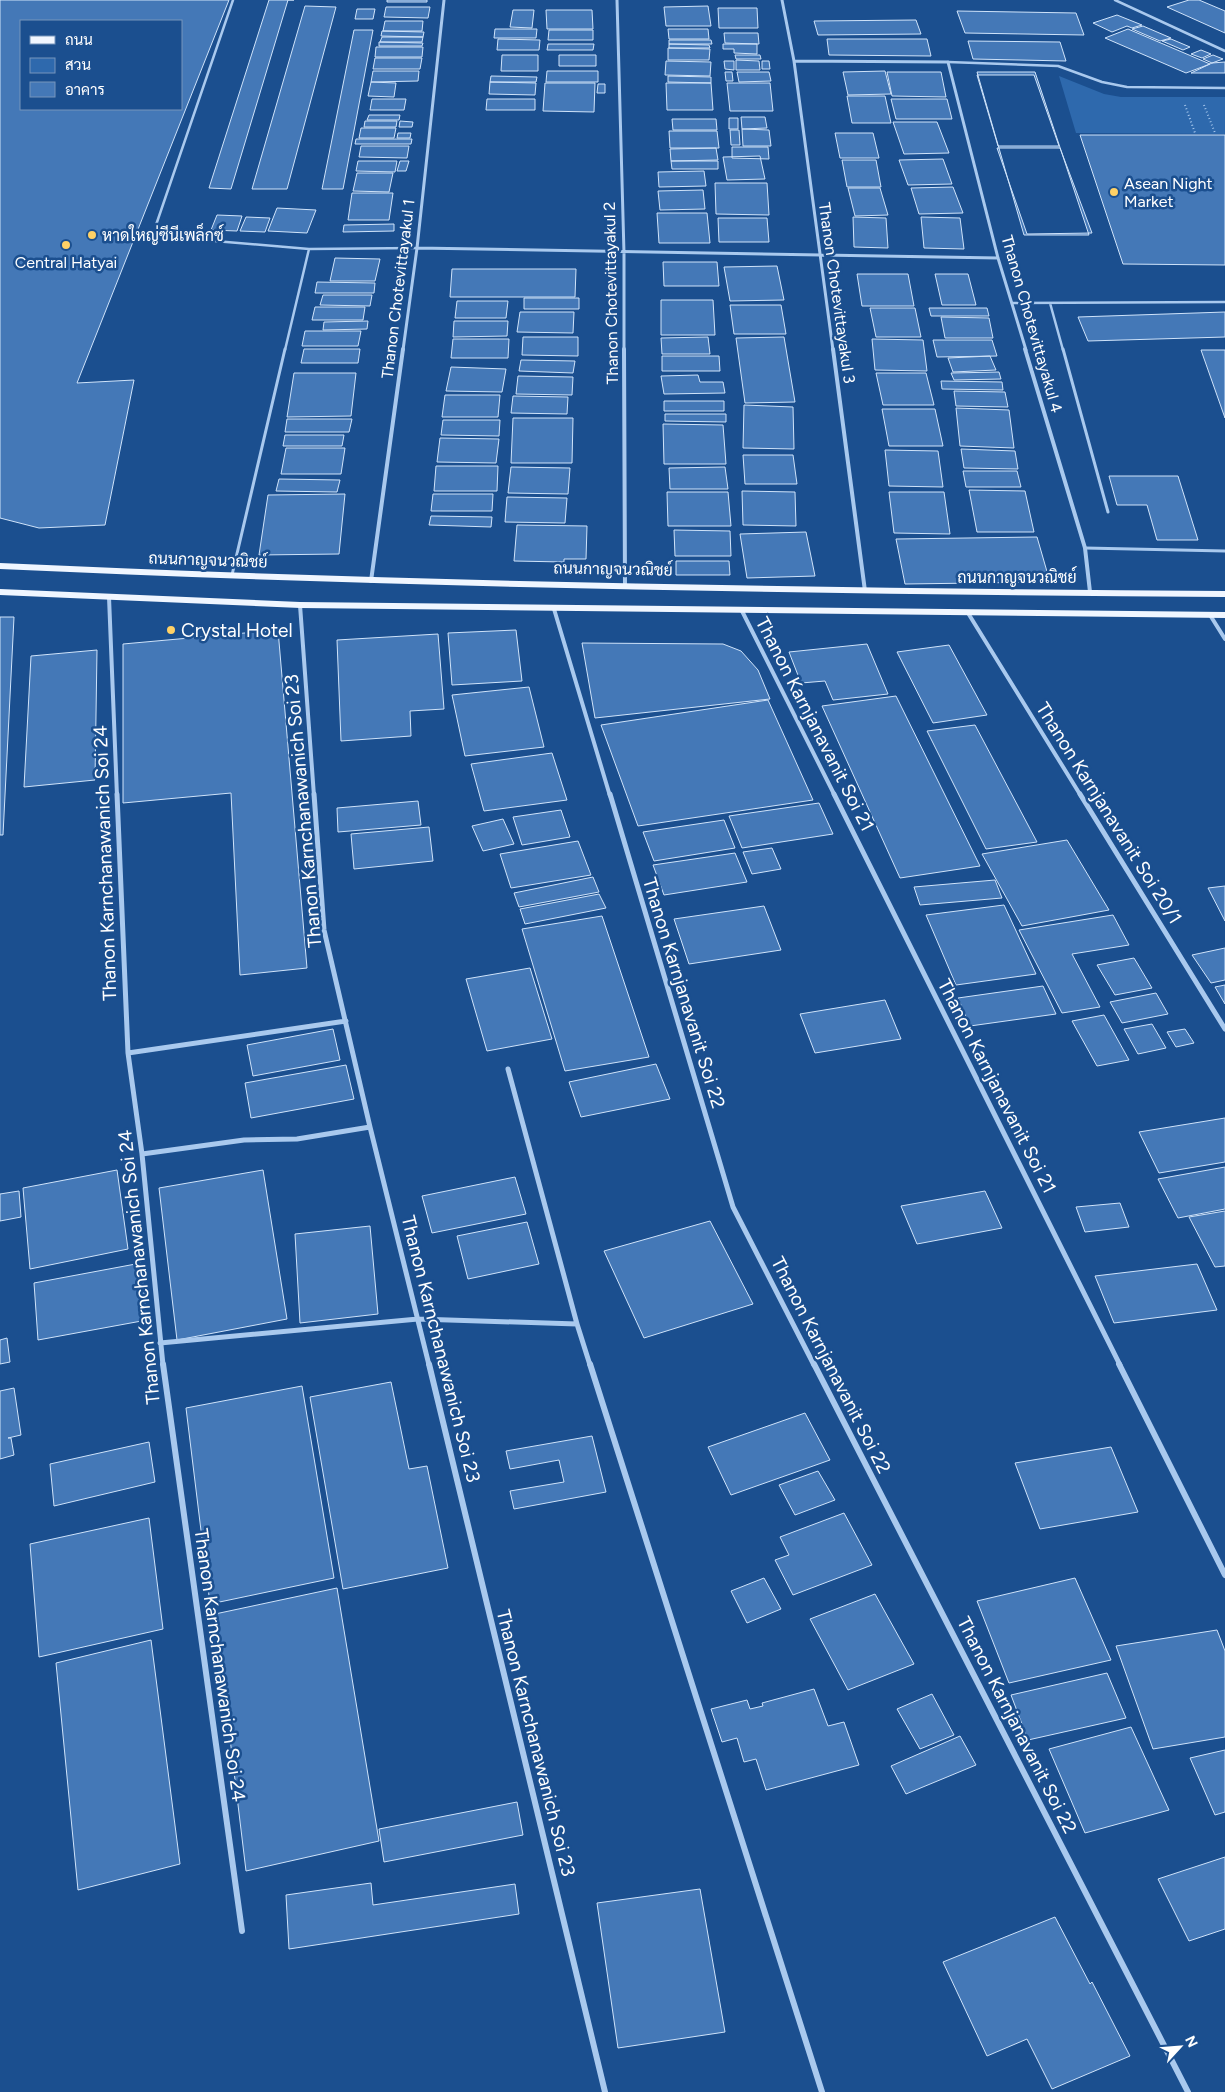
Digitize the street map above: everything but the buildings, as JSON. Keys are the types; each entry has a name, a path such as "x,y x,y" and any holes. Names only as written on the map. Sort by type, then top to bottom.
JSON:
{"main road":[{"name":"ถนนกาญจนวณิชย์","path":"0,566 231,577 371,581 571,583 624,597 742,611 1225,615"},
{"name":"ถนนกาญจนวณิชย์","path":"0,592 300,605 554,609 624,597 663,585 865,590 1225,594"},
{"path":"865,590 873,612"}],"street":[{"name":"Thanon Chotevittayakul 1","path":"371,581 417,248 444,0"},
{"name":"Thanon Chotevittayakul 2","path":"617,0 624,253 624,597"},
{"name":"Thanon Chotevittayakul 3","path":"782,0 794,60 865,590"},
{"path":"794,60 948,62"},
{"name":"Thanon Chotevittayakul 4","path":"948,62 998,258 1085,548 1090,592"},
{"path":"417,248 998,258"},
{"name":"Thanon Karnchanawanich Soi 24","path":"109,597 128,1053 142,1154 160,1343 242,1931"},
{"name":"Thanon Karnchanawanich Soi 23","path":"300,605 324,930 370,1127 605,2092"},
{"name":"Thanon Karnjanavanit Soi 22","path":"554,609 733,1207 1188,2092"},
{"name":"Thanon Karnjanavanit Soi 21","path":"742,611 1225,1575"},
{"name":"Thanon Karnjanavanit Soi 20/1","path":"968,613 1225,1029"},
{"path":"1210,615 1225,639"},
{"path":"128,1053 346,1021"},
{"path":"508,1070 578,1324 822,2092"},
{"path":"142,1154 244,1140 297,1139 370,1127"},
{"path":"160,1343 418,1319 578,1324"}],"lane":[{"path":"233,0 156,225 167,235 191,239 309,249 417,248"},
{"path":"1115,0 1225,51"},
{"path":"948,62 1058,66 1102,82 1127,87 1225,88"},
{"path":"231,577 309,249"},
{"path":"1012,303 1225,302"},
{"path":"1050,303 1108,512"},
{"path":"1085,548 1225,551"}],"path":[{"path":"1182,98 1195,132"},
{"path":"1201,98 1215,132"}],"green space":[{"path":"1059,76 1104,94 1121,97 1225,97 1225,134 1076,133"}],"place":[{"name":"Asean Night Market","path":"1114,192"},
{"name":"หาดใหญ่ซีนีเพล็กซ์","path":"92,235"},
{"name":"Central Hatyai","path":"66,245"},
{"name":"Crystal Hotel","path":"171,630"}]}
